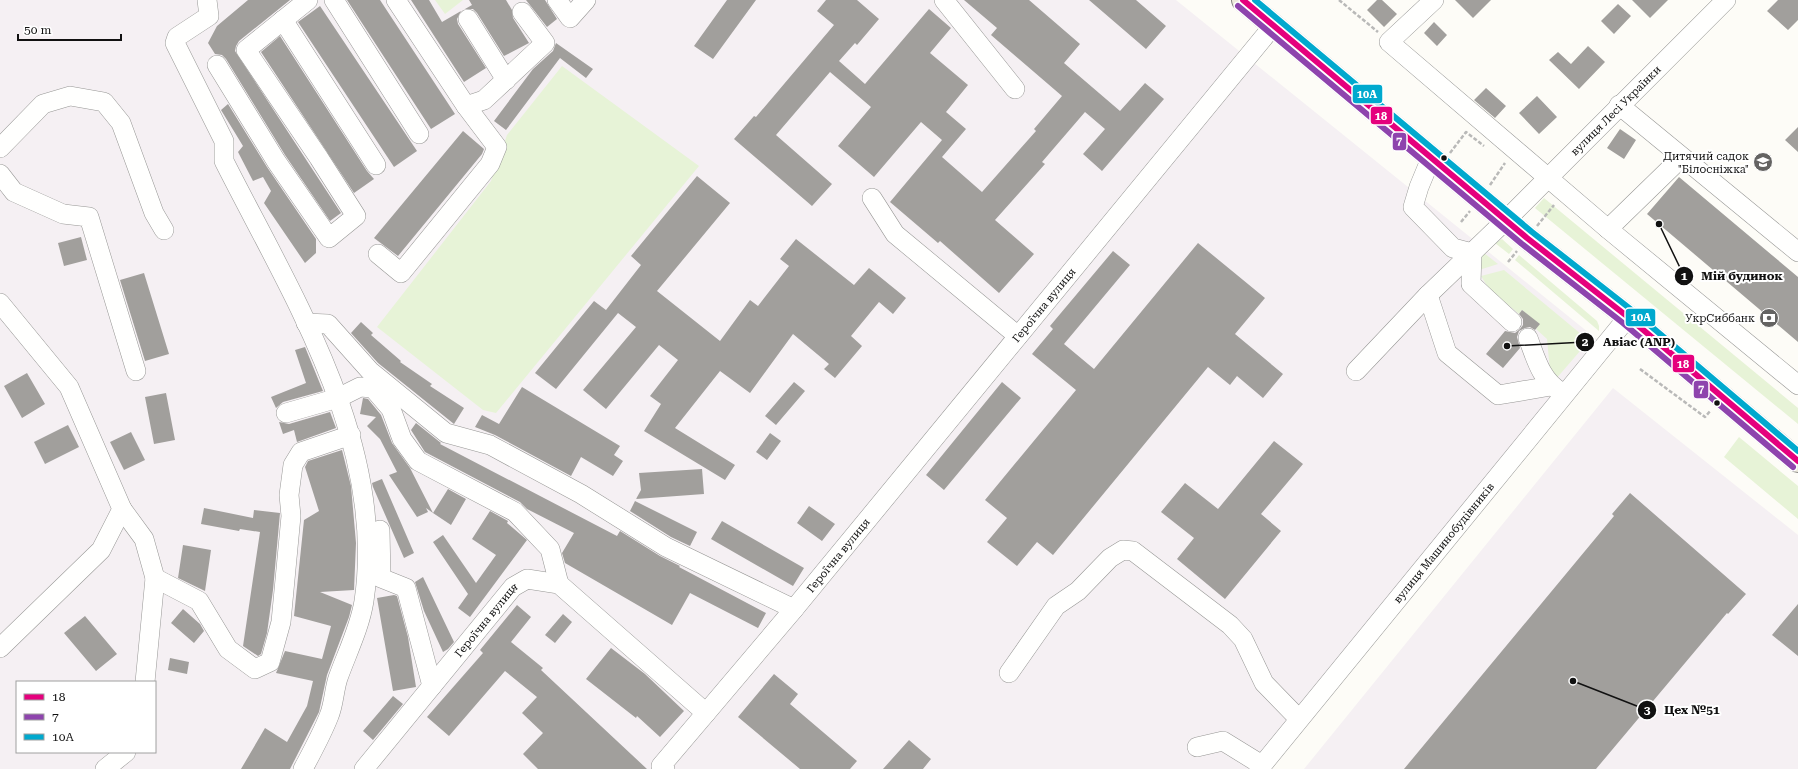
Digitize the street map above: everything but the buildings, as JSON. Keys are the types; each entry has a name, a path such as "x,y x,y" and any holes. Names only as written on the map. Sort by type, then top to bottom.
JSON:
{"main road":[{"path":"1243,0 1435,162 1628,317 1723,396 1798,462"}],"street":[{"path":"207,0 209,16 177,37 175,43 224,141 224,161 306,323 338,398 351,435 367,519 367,556 364,602 355,633 338,680 329,716 304,769"},
{"path":"217,65 276,161 329,238 356,216 246,50 308,0"},
{"path":"334,0 419,134"},
{"path":"378,254 401,273 490,164 497,147 466,106 396,0"},
{"path":"557,0 570,18 586,0"},
{"path":"944,0 1015,89"},
{"path":"1434,0 1389,42 1548,176 1608,229 1798,385"},
{"name":"вулиця Лесі Українки","path":"1356,371 1428,295 1506,220 1619,105 1726,0"},
{"path":"466,106 484,100 545,43 522,12"},
{"path":"468,19 506,80"},
{"path":"283,20 376,165"},
{"name":"Героїчна вулиця","path":"665,769 661,766 794,609 1273,26"},
{"path":"0,148 43,104 70,96 104,102 121,123 154,213 164,230"},
{"path":"1619,105 1681,158 1798,252"},
{"path":"1608,229 1681,158"},
{"path":"1435,162 1419,187 1413,207 1453,248 1472,253 1471,284 1512,322"},
{"path":"0,174 14,192 63,214 89,217 136,371"},
{"path":"872,198 895,234 1018,336"},
{"path":"1428,295 1447,353 1498,394 1557,390"},
{"path":"0,303 69,387 122,510 144,539 155,578 145,681"},
{"name":"вулиця Машинобудівників","path":"1260,767 1557,390 1628,317"},
{"path":"306,323 328,324 370,371 446,433 490,445 581,494 666,547 794,609"},
{"path":"1528,338 1539,367 1557,390"},
{"path":"286,413 338,398 360,387 373,388 392,409 402,439 418,461 515,512 550,549 560,584 706,713"},
{"path":"155,578 199,601 228,648 255,669 270,662 281,622 291,516 289,495 293,465 301,452 351,435"},
{"path":"0,648 101,550 122,510"},
{"path":"380,530 381,578 406,588 432,686"},
{"path":"1009,673 1056,606 1078,591 1110,558 1123,550 1133,551 1230,625 1242,639 1264,683 1299,719"},
{"name":"Героїчна вулиця","path":"364,769 513,587 527,579 560,584"},
{"path":"1197,747 1223,741 1260,767"},
{"path":"105,769 125,753"}],"path":[{"path":"1340,0 1389,42"},
{"path":"1435,162 1466,132 1489,150"},
{"path":"1462,222 1506,164 1500,159"},
{"path":"1640,369 1705,417 1723,396"}],"shaded area":[{"path":"0,0 1176,0 1604,345 1249,769 0,769"},
{"path":"1613,388 1798,535 1798,769 1304,769"}],"green space":[{"path":"435,0 463,0 445,14"},
{"path":"562,66 699,166 496,413 483,410 377,327 491,181 507,135"},
{"path":"1544,198 1798,408 1798,424 1535,208"},
{"path":"1502,239 1513,249 1509,254 1495,243"},
{"path":"1484,253 1498,264 1479,270 1481,257"},
{"path":"1519,255 1597,321 1599,331 1515,260"},
{"path":"1504,270 1587,339 1587,343 1555,380 1550,371 1547,339 1536,329 1539,324 1522,310 1519,314 1489,289 1481,276"},
{"path":"1739,437 1798,486 1798,519 1724,457"}],"transit line":[{"name":"18","path":"1243,0 1527,238 1628,317 1798,461"},
{"name":"10А","path":"1255,0 1532,232 1633,311 1798,451"},
{"name":"7","path":"1238,6 1522,244 1623,323 1793,467"}],"place":[{"name":"Дитячий садок \"Білосніжка\"","path":"1763,162"},
{"name":"Мій будинок","path":"1659,224"},
{"name":"УкрСиббанк","path":"1769,318"},
{"name":"Авіас (ANP)","path":"1507,346"},
{"name":"Цех №51","path":"1573,681"}]}
